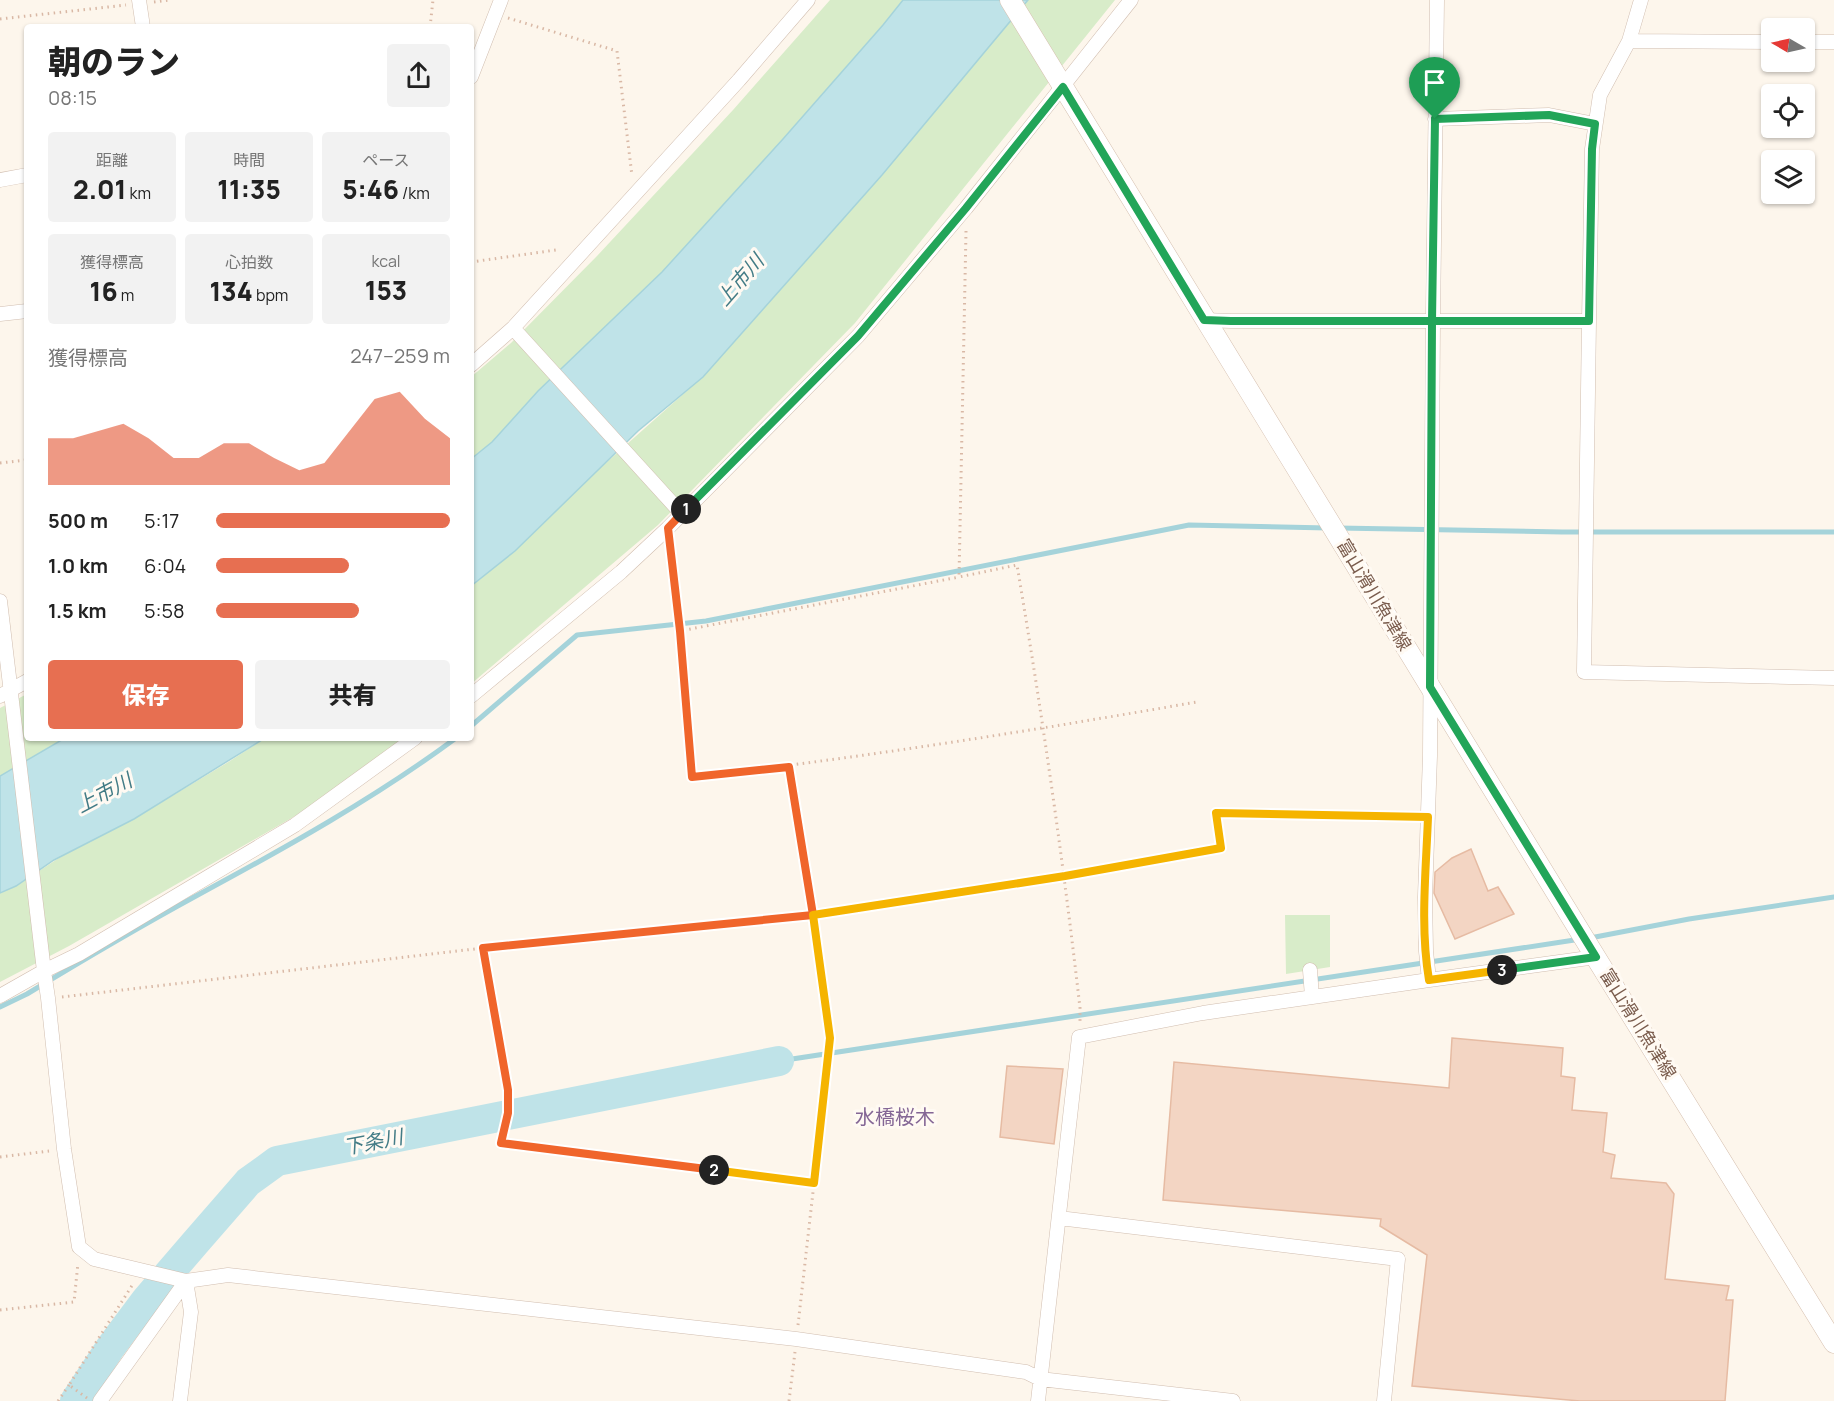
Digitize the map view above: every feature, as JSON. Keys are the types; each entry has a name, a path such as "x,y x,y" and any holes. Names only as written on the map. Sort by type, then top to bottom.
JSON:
{"main road":[{"name":"富山滑川魚津線","path":"1010,0 1204,320 1834,1343"}],"street":[{"path":"474,69 501,0"},
{"path":"474,362 513,328 739,80 808,0"},
{"path":"474,694 621,572 668,528 858,336 966,208 1131,0"},
{"path":"1428,977 1426,951 1437,0"},
{"path":"1641,0 1629,41 1600,95 1592,149 1584,672 1834,678"},
{"path":"140,2 143,24"},
{"path":"1629,41 1761,42"},
{"path":"1815,42 1834,42"},
{"path":"1435,119 1549,115 1595,124"},
{"path":"0,180 24,176"},
{"path":"0,314 24,311"},
{"path":"1204,320 1589,321"},
{"path":"513,328 682,514"},
{"path":"0,601 8,696 48,998 64,1149 79,1247 94,1259 186,1281 228,1275 796,1339 1026,1372 1040,1379 1189,1398 1233,1401"},
{"path":"8,696 24,683"},
{"path":"0,996 79,954 295,825 411,741"},
{"path":"1038,1401 1079,1037 1203,1013 1593,953"},
{"path":"1310,970 1312,997"},
{"path":"1059,1218 1398,1259 1384,1401"},
{"path":"100,1401 186,1281"},
{"path":"180,1401 191,1312 186,1281"}],"path":[{"path":"0,19 170,0"},
{"path":"430,24 433,0"},
{"path":"495,15 617,51 632,177 642,186"},
{"path":"959,577 966,208"},
{"path":"474,262 556,250"},
{"path":"0,463 24,460"},
{"path":"668,528 680,631 692,777 789,767 1197,702"},
{"path":"680,631 1017,565 1044,728 1065,876 1080,1008"},
{"path":"789,767 830,1038 789,1401"},
{"path":"48,998 483,948 813,915 1065,876 1221,848 1216,813 1428,817"},
{"path":"483,948 508,1090 508,1113 501,1143 814,1183"},
{"path":"0,1157 64,1149"},
{"path":"0,1310 74,1302 79,1247"},
{"path":"58,1401 141,1270"},
{"path":"69,1385 91,1401"}],"green space":[{"path":"830,0 903,0 783,139 662,272 538,391 492,442 474,457 474,374 511,343 597,256 733,110"},
{"path":"1028,0 1115,0 855,323 658,525 474,681 474,584 515,551 590,477 699,380"},
{"path":"24,696 24,741 60,741 0,776 0,708"},
{"path":"260,741 400,741 309,808 69,946 0,982 0,893 16,886 62,856 134,819"},
{"path":"1285,915 1330,915 1330,967 1286,974"}],"water":[{"name":"上市川","path":"903,0 1028,0 882,175 703,377 638,431 515,551 474,584 474,457 492,442 538,391 662,272"},
{"name":"上市川","path":"60,741 260,741 134,819 54,860 16,886 0,893 0,776"}],"building":[{"path":"1471,849 1488,891 1498,887 1514,914 1455,939 1434,893 1435,872 1452,858"},
{"path":"1452,1038 1563,1048 1561,1076 1575,1078 1572,1110 1607,1113 1603,1152 1615,1155 1611,1178 1666,1183 1674,1194 1665,1279 1729,1286 1726,1300 1733,1300 1725,1401 1580,1401 1412,1386 1427,1255 1380,1226 1381,1219 1163,1200 1174,1062 1449,1088"},
{"path":"1007,1066 1063,1069 1054,1144 1000,1137"}],"waterway":[{"path":"474,723 577,635 706,621 1189,525 1328,528"},
{"path":"1338,528 1562,532 1834,532"},
{"path":"0,1007 27,994 132,932 329,822 452,741"},
{"path":"1590,938 1689,919 1834,897"},
{"path":"779,1061 1581,939"},
{"name":"下条川","path":"75,1401 110,1348 146,1300 248,1182 277,1161 779,1061"}],"district":[{"name":"水橋桜木","path":"895,1117"}],"route":[{"path":"1435,119 1432,321 1204,320 1063,87 966,208 858,336 668,528 680,631 692,777 789,767 813,915 483,948 508,1090 508,1113 501,1143 814,1183 830,1038 813,915 1065,876 1221,848 1216,813 1428,817 1425,897 1429,980 1596,957 1430,687 1432,321 1589,321 1592,149 1595,124 1549,115 1435,119"}]}
